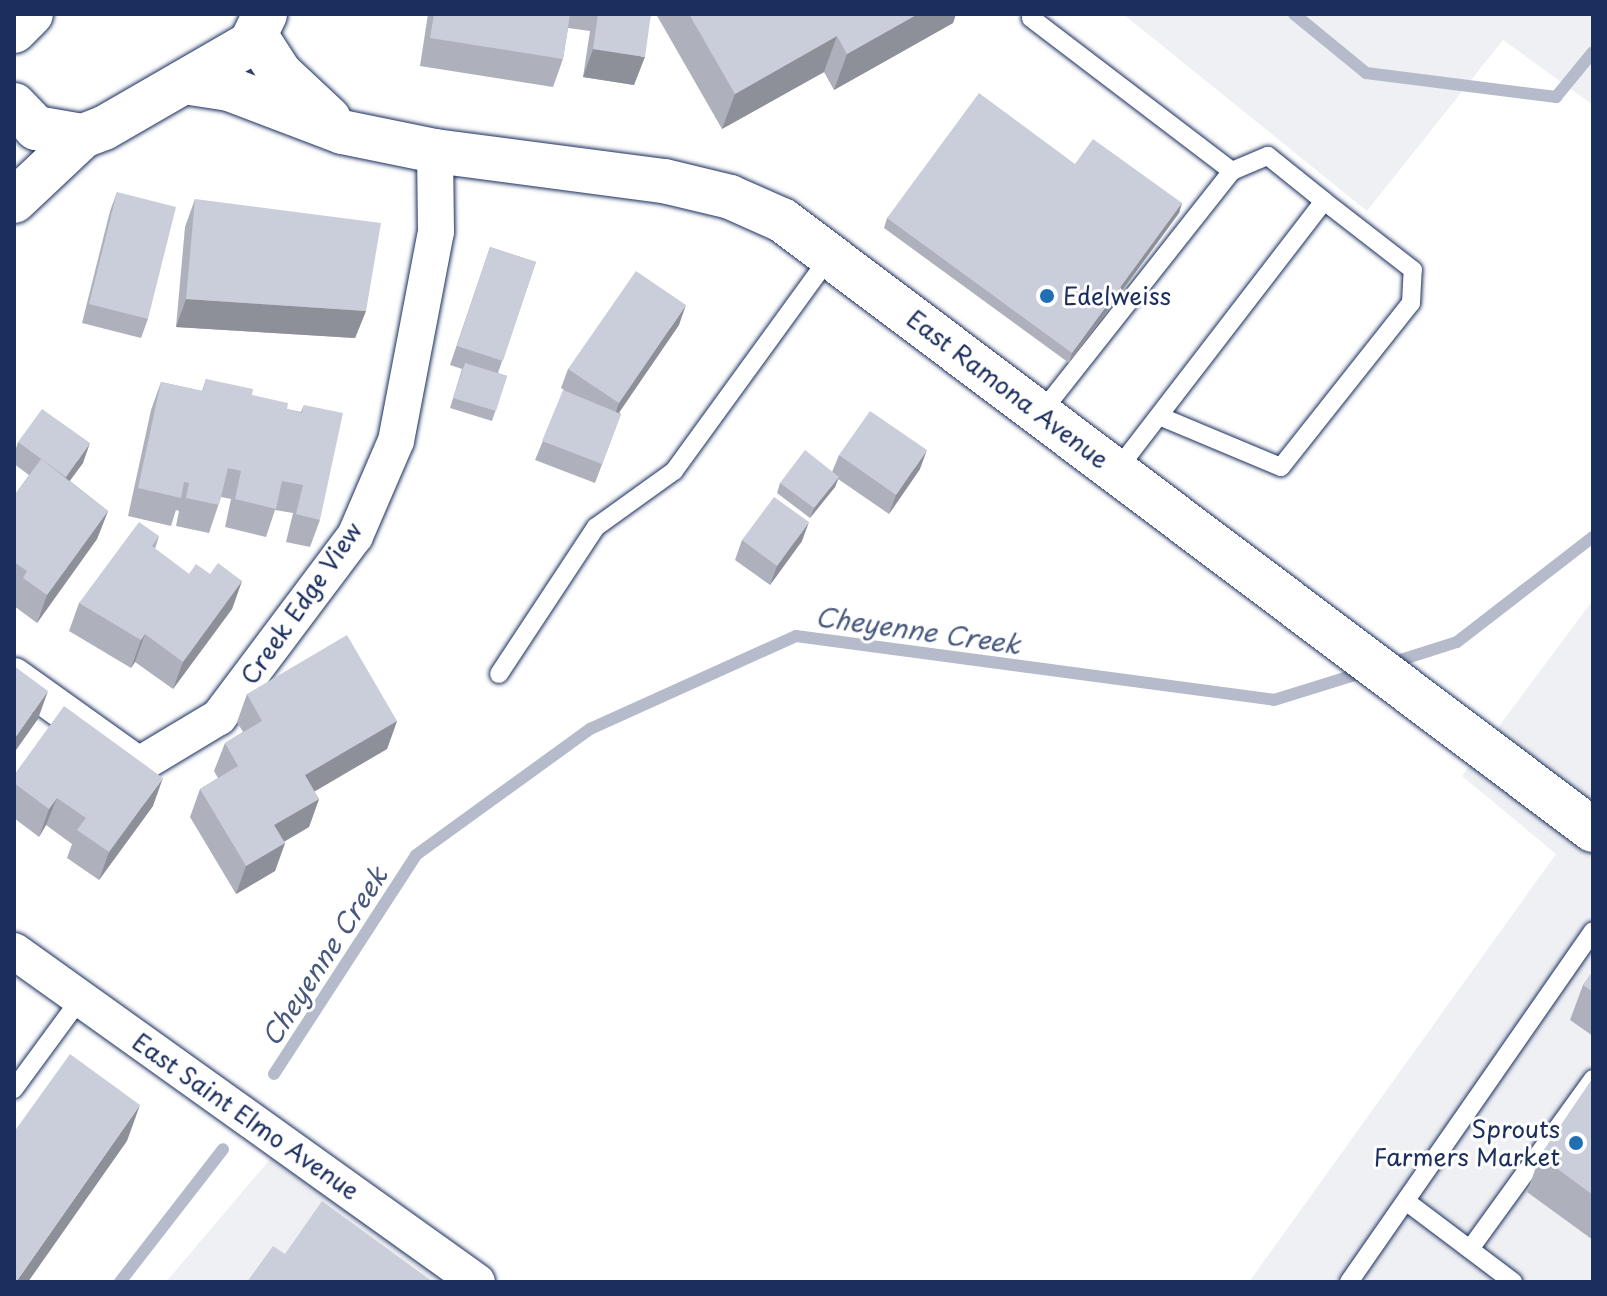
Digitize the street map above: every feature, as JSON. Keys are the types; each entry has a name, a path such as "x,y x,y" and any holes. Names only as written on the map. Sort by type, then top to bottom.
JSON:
{"main road":[{"path":"14,31 31,14"},
{"path":"14,201 83,136 140,110 268,23 280,73 342,132"},
{"name":"East Ramona Avenue","path":"184,82 229,89 342,132 435,151 664,181 730,197 782,220 1593,830"},
{"path":"14,106 36,128 83,136"}],"street":[{"name":"Creek Edge View","path":"14,676 139,765 219,717 355,536 396,441 436,232 435,151"},
{"name":"East Saint Elmo Avenue","path":"14,951 477,1282"}],"lane":[{"path":"1031,18 1232,171"},
{"path":"1040,414 1232,171 1268,156 1413,270 1411,303 1281,467 1159,416"},
{"path":"1116,471 1324,201"},
{"path":"499,674 596,527 674,471 830,256"},
{"path":"1349,1282 1593,931"},
{"path":"14,1089 80,999"},
{"path":"1470,1249 1593,1079"},
{"path":"1407,1202 1513,1282"}],"shaded area":[{"path":"1123,14 1593,14 1593,105 1503,40 1367,211"},
{"path":"1593,600 1593,1282 1249,1282 1556,854 1462,776"},
{"path":"272,1157 449,1282 166,1282"}],"building":[{"path":"434,14 570,14 563,59 430,38"},
{"path":"598,14 651,14 645,57 593,49"},
{"path":"689,14 918,14 847,54 837,36 735,94"},
{"name":"Edelweiss","path":"979,93 1075,164 1093,139 1182,203 1072,353 887,218"},
{"path":"117,192 176,207 148,319 89,304"},
{"path":"195,199 381,223 366,311 186,299"},
{"path":"490,247 536,262 503,361 457,346"},
{"path":"636,271 686,305 619,403 568,369"},
{"path":"465,363 507,376 496,411 453,398"},
{"path":"206,379 253,389 252,395 288,403 287,409 302,413 304,405 343,413 320,520 296,514 303,485 282,481 276,509 235,499 241,471 228,468 219,505 186,498 189,483 184,482 181,498 138,488 161,382 203,391"},
{"path":"563,390 621,414 602,464 542,441"},
{"path":"42,409 90,443 66,477 18,442"},
{"path":"870,411 927,450 896,495 839,455"},
{"path":"805,450 839,477 814,508 780,483"},
{"path":"41,459 108,511 47,595 23,578 27,571 14,562 14,496"},
{"path":"774,497 809,522 777,566 742,540"},
{"path":"139,522 159,536 152,546 189,574 196,564 210,574 218,563 242,581 183,662 145,634 141,640 79,603"},
{"path":"347,635 397,721 305,775 319,799 274,825 285,843 246,866 200,789 238,766 225,743 262,721 247,694"},
{"path":"14,666 48,691 14,739"},
{"path":"64,706 163,778 109,852 77,830 86,818 57,798 49,809 14,783 14,775"},
{"path":"1593,971 1593,992 1583,985"},
{"path":"70,1054 140,1105 14,1282 14,1132"},
{"path":"1593,1078 1593,1195 1540,1156"},
{"path":"322,1201 433,1282 247,1282 273,1246 285,1254"}],"waterway":[{"path":"1294,14 1366,73 1556,97 1593,52"},
{"name":"Cheyenne Creek","path":"1388,664 1457,642 1593,537"},
{"name":"Cheyenne Creek","path":"274,1074 416,855 590,729 796,636 1274,700 1367,671"},
{"name":"Cheyenne Creek","path":"120,1282 223,1149"}],"place":[{"name":"Edelweiss","path":"1047,296"},
{"name":"Sprouts Farmers Market","path":"1576,1143"}]}
